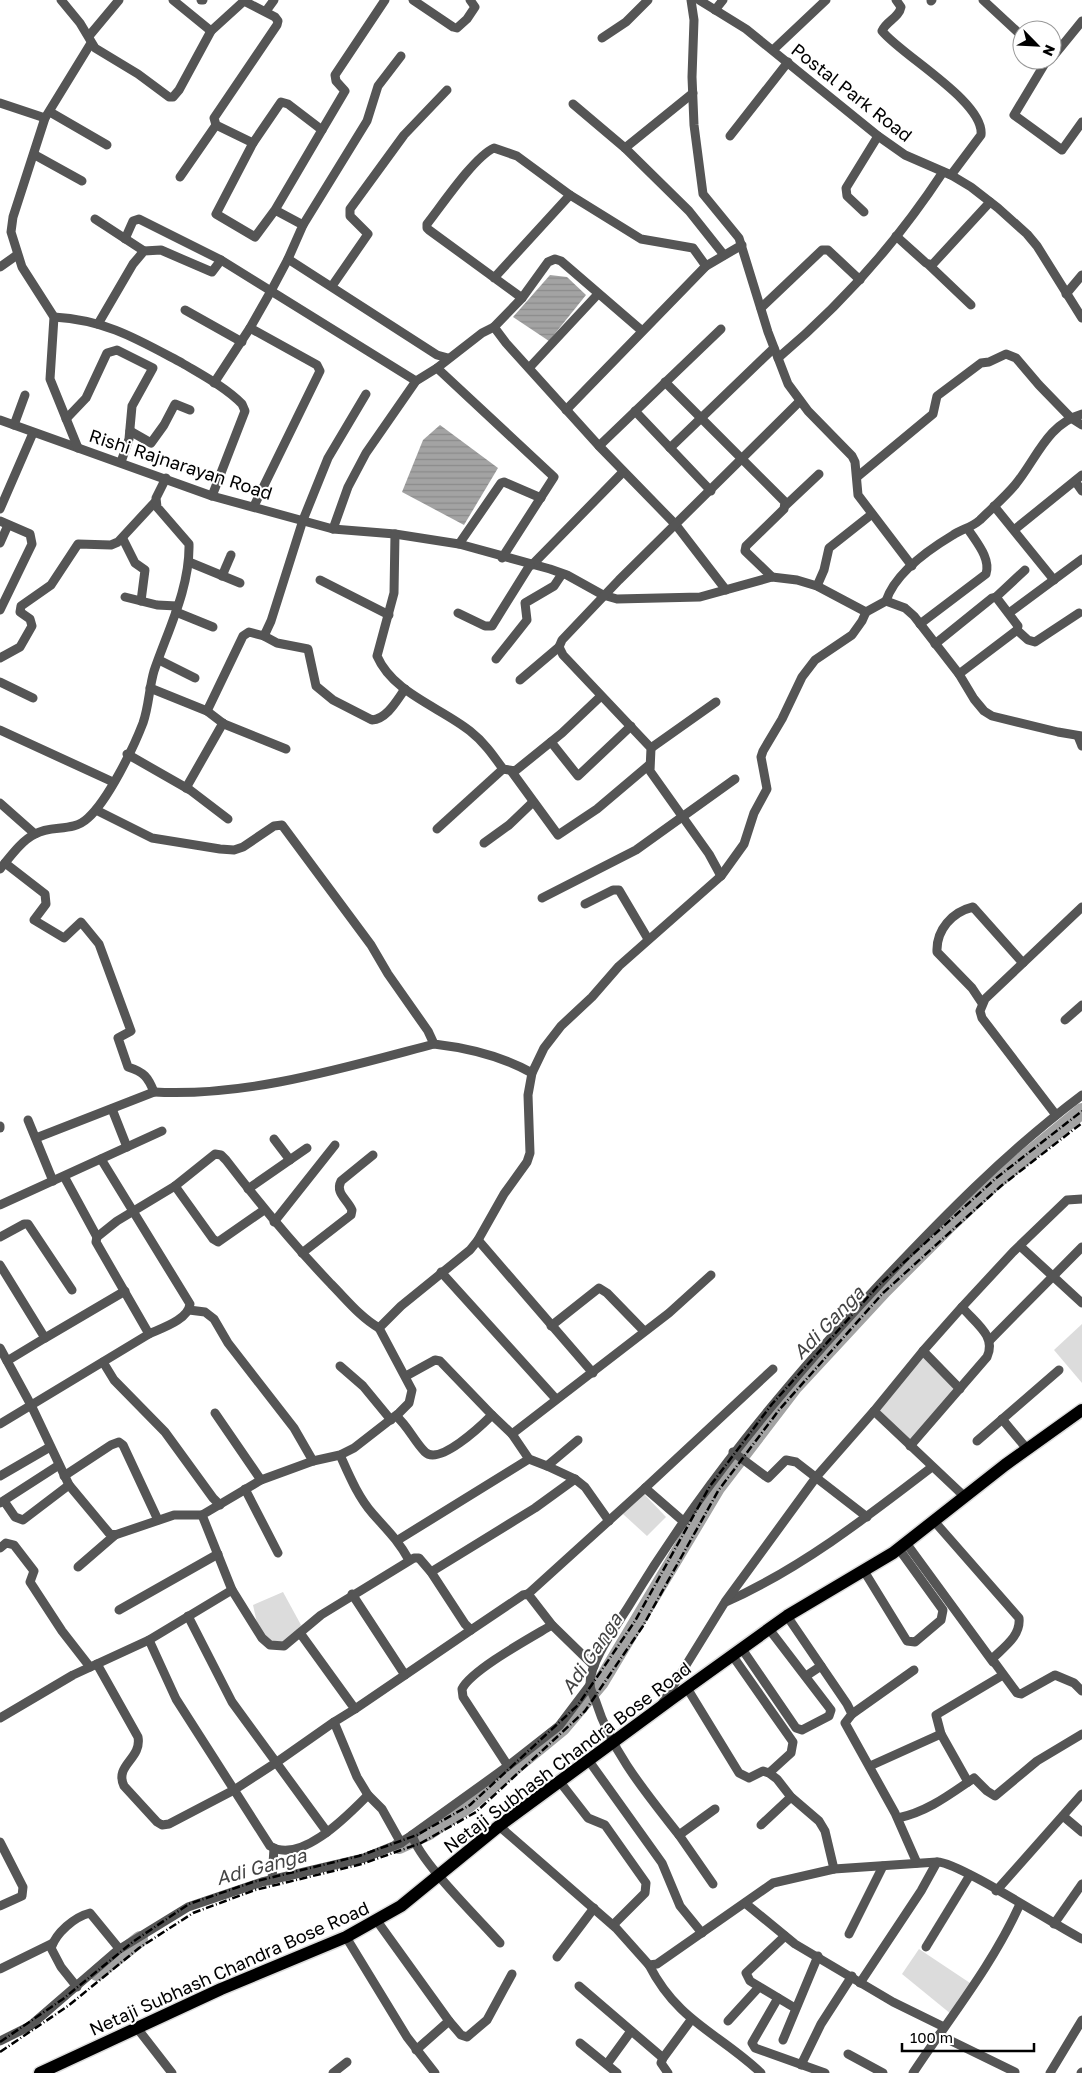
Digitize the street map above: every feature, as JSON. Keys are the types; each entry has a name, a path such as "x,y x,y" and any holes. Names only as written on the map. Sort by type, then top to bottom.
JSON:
{"main road":[{"name":"Netaji Subhash Chandra Bose Road","path":"40,2073 221,1989 346,1936 401,1906 499,1826 613,1744 659,1708 788,1616 804,1608 902,1546 1027,1449 1082,1410"}],"street":[{"path":"61,0 69,7 90,40 105,55 138,74 164,95 173,97 179,90 211,31 244,0 275,16 278,20 277,25 214,118 216,125 253,143"},
{"path":"78,448 50,379 54,317 29,282 17,255 11,232 13,217 48,115 90,40 119,0"},
{"path":"266,11 274,0"},
{"path":"322,130 288,104 281,102 253,143 216,214 254,236 275,210 345,92 336,81 335,74 385,0"},
{"path":"413,0 457,28 467,20 475,7 470,0"},
{"path":"602,38 626,22 648,0"},
{"path":"691,0 694,20 693,93 703,194 729,224 742,245 774,348 788,384 819,423 847,449 855,462 858,495 912,566"},
{"name":"Postal Park Road","path":"699,0 746,29 878,136 905,154 947,174 990,202 1027,234 1082,318"},
{"path":"716,10 723,0"},
{"path":"772,50 826,0"},
{"path":"778,358 860,280 981,134 980,121 936,75 882,31 885,25 900,12 901,7 896,0"},
{"path":"983,0 1012,27"},
{"path":"179,2 211,31"},
{"path":"1062,45 1082,20"},
{"path":"214,383 242,342 288,259 303,225 367,121 378,86 401,56"},
{"path":"730,136 788,62"},
{"path":"1041,70 1014,115 1062,150 1082,123"},
{"path":"332,286 368,234 350,216 350,209 404,135 447,90"},
{"path":"625,148 693,93"},
{"path":"0,103 48,115 107,144"},
{"path":"573,104 625,148 688,211 724,255"},
{"path":"180,177 216,125"},
{"path":"864,212 848,196 846,188 878,136"},
{"path":"522,298 427,228 427,224 456,187 487,151 494,148 517,156 570,195 641,239 655,244 693,248 706,266"},
{"path":"35,155 82,181"},
{"path":"494,278 570,195"},
{"path":"929,265 932,265 990,202"},
{"path":"275,210 303,225"},
{"path":"95,219 144,251 161,250 212,272 221,260"},
{"path":"125,239 133,221 139,219 221,260 416,381"},
{"path":"896,236 971,305"},
{"path":"566,410 641,330 706,266 742,245"},
{"path":"761,308 822,250 828,250 860,280"},
{"path":"98,324 133,264 144,251"},
{"path":"0,267 17,255"},
{"path":"288,259 437,354 448,358"},
{"path":"333,529 348,487 366,453 416,381 437,368 482,332 494,327 522,298 548,262 555,259 561,261 641,330"},
{"path":"1066,294 1082,275"},
{"path":"529,368 598,294"},
{"path":"185,310 242,342"},
{"path":"54,317 76,318 138,338 235,396 245,411 212,496"},
{"path":"494,327 599,446 676,525 726,590"},
{"path":"250,328 317,365 320,371 254,506"},
{"path":"599,446 721,329"},
{"path":"670,448 774,348"},
{"path":"66,419 86,398 107,353 117,350 153,368 132,406 130,432 121,462"},
{"path":"857,477 933,414 937,396 981,363 989,362 1006,354 1016,358 1071,418 1082,425"},
{"path":"437,368 480,410 552,473 554,477 502,558"},
{"path":"665,382 743,458 786,505"},
{"path":"264,636 272,621 303,520 328,458 366,394"},
{"path":"14,425 25,395"},
{"path":"520,680 559,647 562,640 603,596 800,401"},
{"path":"130,432 151,442 164,425 176,404 190,410"},
{"path":"635,411 711,491"},
{"path":"379,1328 441,1272 470,1250 478,1240 504,1194 527,1162 530,1152 528,1110 532,1073 550,1038 592,997 619,966 721,876 744,844 754,813 767,788 761,757 763,751 802,677 815,660 852,635 866,612 886,601 893,584 912,566 955,533 968,529 994,506 1015,486 1051,434 1071,418 1082,414"},
{"name":"Rishi Rajnarayan Road","path":"0,420 212,496 333,529 395,534 459,544 562,574 603,596 617,599 700,597 772,577 817,586 866,612"},
{"path":"0,509 33,433"},
{"path":"458,613 485,626 492,626 531,565 623,472"},
{"path":"772,577 746,554 744,551 746,546 819,474"},
{"path":"1,655 20,648 32,626 30,619 20,612 21,606 51,585 74,547 82,543 111,545 123,539 155,502 166,478"},
{"path":"1014,530 1078,478 1082,491"},
{"path":"459,544 501,483 504,482 541,498"},
{"path":"154,1092 149,1078 140,1071 128,1067 118,1038 131,1031 99,944 81,922 64,938 34,920 46,904 45,894 2,866 35,834 50,829 74,827 86,820 96,810 128,754 143,722 150,688 177,609 189,562 189,544 157,507 155,502"},
{"path":"994,506 1054,580"},
{"path":"817,586 824,570 829,548 872,514"},
{"path":"0,543 4,523 30,534 32,544 0,610"},
{"path":"920,624 986,574 987,560 968,529"},
{"path":"395,534 394,593 376,656 381,666 406,689 469,730 485,743 558,835 597,809 649,766"},
{"path":"123,539 134,563 145,570 141,601"},
{"path":"222,576 231,555"},
{"path":"1009,613 1082,559"},
{"path":"189,562 240,583"},
{"path":"935,644 996,597 1025,570"},
{"path":"496,659 527,620 525,603 554,586 562,574"},
{"path":"320,580 389,615"},
{"path":"125,597 177,609 213,627"},
{"path":"996,597 1018,626 1017,630 1028,640 1035,642 1079,613"},
{"path":"886,601 905,608 920,624 959,674 974,699 984,711 992,716 1080,736 1082,746"},
{"path":"959,674 1017,630"},
{"path":"207,711 243,636 249,632 264,636 277,643 308,649 316,686 334,700 372,720 378,720 384,716 406,689"},
{"path":"559,647 563,655 651,748"},
{"path":"159,660 196,678"},
{"path":"0,682 33,698"},
{"path":"150,688 207,711 223,723 286,749"},
{"path":"437,829 508,770 551,742 601,696"},
{"path":"716,702 651,748 649,766 721,876"},
{"path":"186,788 223,723"},
{"path":"551,742 578,776 631,726"},
{"path":"0,730 113,782"},
{"path":"128,754 186,788 228,819"},
{"path":"542,898 636,850 736,779"},
{"path":"484,843 509,825 533,802"},
{"path":"0,803 35,834"},
{"path":"96,810 152,838 220,849 243,847 274,826 282,825 371,945 388,974 428,1031 434,1044"},
{"path":"585,904 613,890 619,890 648,939"},
{"path":"1023,963 973,907 966,909 942,928 937,943 937,952 972,988 982,1002 982,1018 1056,1114"},
{"path":"982,1002 1082,907"},
{"path":"1065,1020 1082,1005"},
{"path":"36,1138 154,1092 186,1094 219,1092 296,1078 434,1044 488,1054 512,1062 532,1073"},
{"path":"713,1884 679,1835 638,1783 613,1744 591,1689 594,1666 683,1521 738,1456 834,1333 942,1217 1026,1140 1082,1095"},
{"path":"112,1109 127,1147"},
{"path":"28,1120 53,1181"},
{"path":"0,1204 162,1131"},
{"path":"274,1139 290,1160"},
{"path":"274,1222 335,1146"},
{"path":"248,1189 307,1148"},
{"path":"78,1567 116,1535 174,1515 202,1515 261,1480 313,1461 340,1455 364,1441 393,1418 412,1397 412,1390 406,1376 379,1328 363,1317 302,1253 264,1210 221,1155 215,1154 175,1186 134,1210 97,1237"},
{"path":"302,1253 351,1215 352,1210 339,1192 338,1187 342,1181 373,1155"},
{"path":"0,1424 149,1334 185,1316 190,1310 190,1304 101,1159"},
{"path":"66,1180 97,1237 96,1242 149,1334"},
{"path":"175,1186 212,1238 218,1242 264,1210"},
{"path":"659,1708 725,1602 817,1476 874,1411 922,1351 1020,1246 1067,1200 1082,1199"},
{"path":"0,1238 24,1224 28,1224 72,1290"},
{"path":"478,1240 593,1372"},
{"path":"1020,1246 1082,1303"},
{"path":"990,1340 1082,1247"},
{"path":"0,1265 45,1338"},
{"path":"441,1272 556,1399"},
{"path":"512,1434 644,1330 669,1313 712,1275"},
{"path":"551,1326 599,1288 607,1292 644,1330"},
{"path":"7,1362 125,1291"},
{"path":"910,1446 987,1357 991,1348 990,1340 962,1308"},
{"path":"190,1310 204,1312 214,1319 228,1343 294,1428 313,1461"},
{"path":"0,1348 31,1405 69,1485 102,1526 116,1535"},
{"path":"922,1351 960,1389"},
{"path":"406,1376 435,1360 440,1361 512,1434 529,1459 576,1479 585,1487 609,1521"},
{"path":"103,1362 114,1380 165,1432 220,1505"},
{"path":"340,1366 363,1386 426,1453 434,1457 442,1455 467,1437 492,1415"},
{"path":"0,1548 6,1543 14,1545 34,1571 30,1582 62,1631 94,1666 138,1737 140,1746 137,1753 125,1765 121,1773 121,1780 124,1786 157,1822 169,1824 234,1790 523,1595 528,1594 773,1370"},
{"path":"976,1441 1059,1370"},
{"path":"874,1411 964,1497"},
{"path":"215,1413 261,1480"},
{"path":"1002,1419 1027,1449"},
{"path":"547,1466 578,1440"},
{"path":"64,1476 111,1445 119,1442 123,1445 158,1520"},
{"path":"0,1476 50,1447"},
{"path":"340,1455 352,1481 372,1513 398,1540 409,1560"},
{"path":"738,1456 768,1478 786,1460 791,1460 817,1476 867,1516"},
{"path":"398,1540 529,1459"},
{"path":"59,1465 2,1502 15,1517 23,1520 69,1485"},
{"path":"725,1602 760,1587 867,1516 932,1467"},
{"path":"431,1572 535,1508 576,1479"},
{"path":"645,1488 683,1521"},
{"path":"245,1489 278,1553"},
{"path":"202,1515 232,1590 262,1638 270,1646 284,1646 352,1594 409,1560 419,1558 431,1572 465,1624 471,1630"},
{"path":"934,1521 1019,1618 1020,1625 1017,1634 992,1659 994,1662"},
{"path":"864,1570 907,1641 915,1642 941,1620 943,1610 902,1546"},
{"path":"902,1546 1017,1693 1021,1694 1055,1675 1074,1683 1082,1691"},
{"path":"119,1610 218,1554"},
{"path":"0,1718 94,1666 149,1640 232,1590"},
{"path":"352,1594 405,1675"},
{"path":"528,1594 552,1625 594,1666"},
{"path":"188,1616 232,1702 328,1832"},
{"path":"788,1616 852,1714"},
{"path":"508,1766 463,1697 462,1689 477,1674 512,1649 552,1625"},
{"path":"737,1652 799,1730 829,1716 831,1710 770,1629"},
{"path":"300,1633 355,1709"},
{"path":"149,1640 176,1699 234,1790 274,1848 272,1880"},
{"path":"737,1652 793,1742 791,1754 769,1773"},
{"path":"806,1676 821,1666"},
{"path":"914,1670 852,1714 845,1723 898,1818 918,1863"},
{"path":"968,1782 941,1734 936,1715 1003,1675"},
{"path":"687,1688 739,1773 749,1778 763,1771 769,1773 777,1779 791,1797 819,1821 825,1831 834,1869"},
{"path":"0,2040 30,2026 118,1950 188,1907 213,1897 272,1880 350,1862 400,1843 508,1766 559,1726 591,1689"},
{"path":"827,1705 841,1695"},
{"path":"334,1722 357,1777 368,1795 382,1809 400,1843"},
{"path":"870,1766 941,1734"},
{"path":"898,1818 914,1815 932,1806 974,1778 995,1796 1037,1761 1082,1734"},
{"path":"589,1761 662,1863 669,1876 675,1898 702,1933"},
{"path":"560,1782 588,1818 606,1824 646,1883 645,1893 613,1925"},
{"path":"996,1891 1082,1794"},
{"path":"274,1848 290,1850 328,1832 368,1795"},
{"path":"761,1825 791,1797"},
{"path":"679,1835 715,1808"},
{"path":"1063,1816 1082,1832"},
{"path":"499,1826 613,1925 649,1965 660,1985 691,2020 761,2073"},
{"path":"412,1835 414,1843 440,1875 500,1943"},
{"path":"0,1842 23,1887 22,1896 0,1906"},
{"path":"860,1983 921,1891 937,1862"},
{"path":"649,1965 656,1964 773,1883 834,1869 918,1863 942,1862 970,1875 1082,1939"},
{"path":"850,1934 883,1866"},
{"path":"926,1947 970,1875"},
{"path":"1054,1924 1082,1884"},
{"path":"745,1903 794,1944 852,1976 860,1983 944,2027"},
{"path":"913,2073 985,1969 1020,1904"},
{"path":"557,1957 594,1908"},
{"path":"0,1969 53,1943 70,1924 90,1913 117,1946 118,1950"},
{"path":"377,1920 461,2035 467,2037 487,2020 512,1974"},
{"path":"346,1936 416,2050 435,2073"},
{"path":"786,1936 746,1973 750,1981 795,2008"},
{"path":"53,1943 51,1948 54,1956 77,1987"},
{"path":"783,2040 818,1956"},
{"path":"801,2065 821,2024 852,1976"},
{"path":"579,1986 663,2058"},
{"path":"728,2021 759,1987"},
{"path":"778,1998 752,2043 755,2048 825,2073"},
{"path":"668,2073 661,2063 663,2058 691,2020"},
{"path":"1050,2073 1082,2020"},
{"path":"416,2050 449,2021"},
{"path":"137,2028 172,2073"},
{"path":"607,2064 631,2031"},
{"path":"939,2035 1015,2072"},
{"path":"580,2043 617,2073"},
{"path":"848,2054 883,2073"},
{"path":"333,2073 347,2062"}],"shaded area":[{"path":"550,275 567,277 586,295 549,341 513,317"},
{"path":"440,425 498,468 464,525 402,492 423,440"},
{"path":"1082,1324 1082,1383 1054,1350"},
{"path":"923,1356 957,1391 910,1443 876,1411"},
{"path":"644,1494 666,1517 647,1536 623,1514"},
{"path":"283,1592 301,1625 292,1639 270,1645 258,1627 253,1605"},
{"path":"919,1949 973,1985 951,2014 902,1974"}],"waterway":[{"name":"Adi Ganga","path":"399,1846 429,1832 467,1806 562,1728 601,1682 717,1488 795,1386 884,1290 947,1227 994,1183 1082,1111"},
{"name":"Adi Ganga","path":"97,1973 140,1939"}],"railway":[{"path":"0,2042 63,1999 134,1941 189,1904 253,1882 359,1856 417,1835 470,1805 578,1705 635,1621 710,1486 772,1404 877,1287 995,1179 1082,1111"},
{"path":"0,2052 68,2006 139,1948 193,1913 255,1890 362,1864 421,1843 476,1812 585,1711 643,1626 718,1491 779,1410 883,1293 1001,1186 1082,1123"}]}
